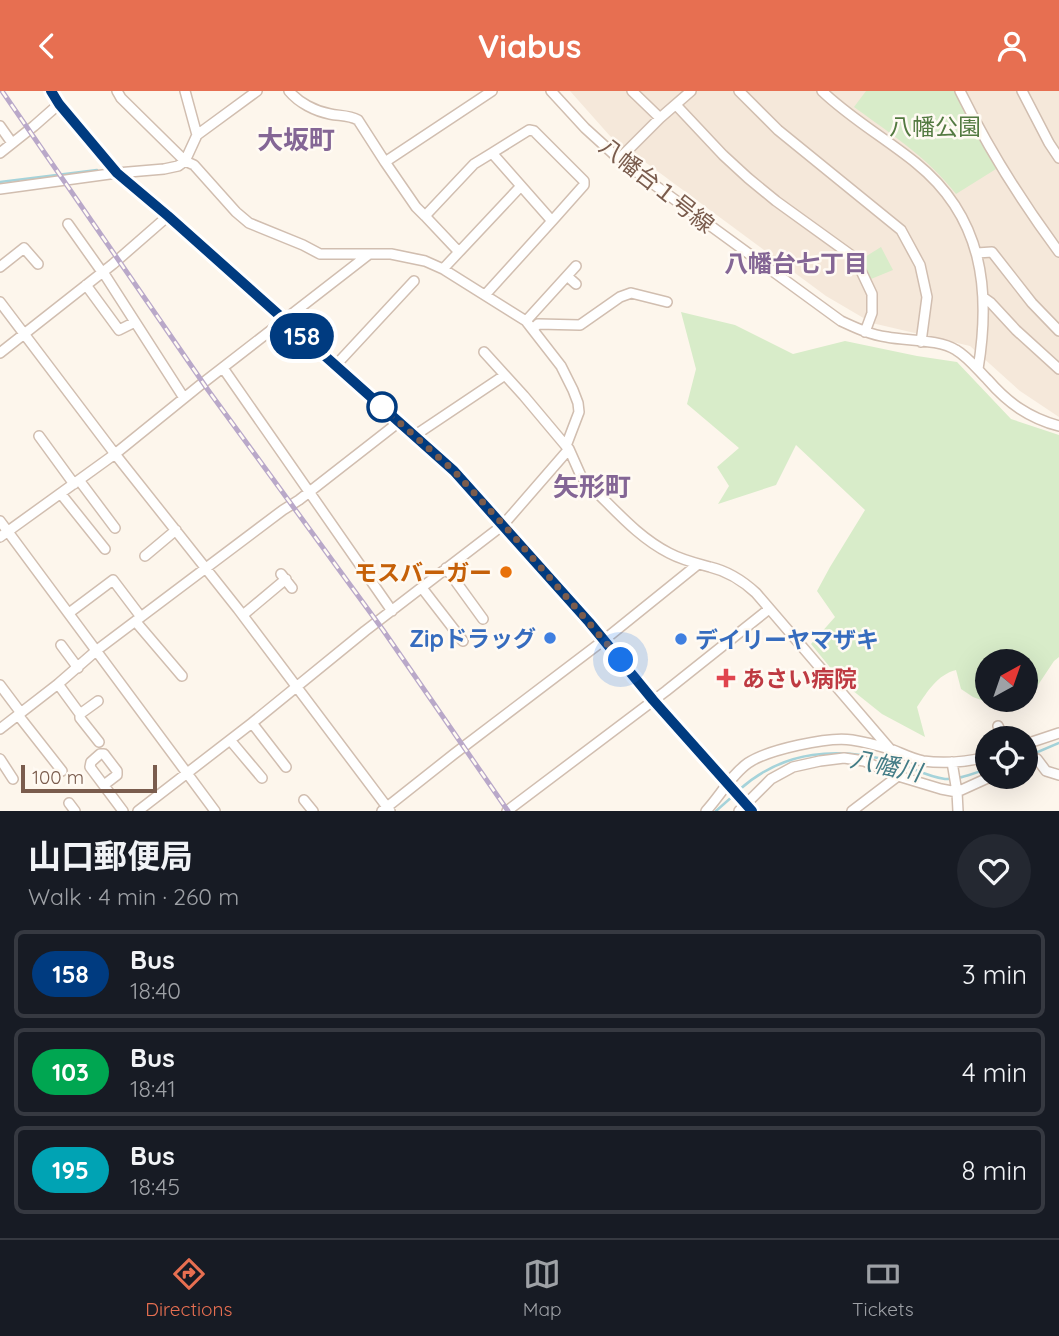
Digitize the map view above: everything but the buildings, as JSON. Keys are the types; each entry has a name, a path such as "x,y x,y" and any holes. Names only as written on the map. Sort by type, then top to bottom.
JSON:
{"street":[{"path":"51,91 117,173 454,471 604,640 745,807 771,779 793,767 844,758 864,761 898,776 941,789 956,788 975,782"},
{"path":"117,91 121,98 185,161 194,165 249,223 320,254 391,254 425,261 443,269 529,325 561,366 573,390 579,412 567,447 503,525 187,772 152,807 138,811"},
{"path":"185,91 197,135"},
{"path":"0,189 178,166 185,161 197,135 257,91"},
{"path":"289,91 301,102 315,109 358,120 416,207 459,252"},
{"path":"385,162 492,91"},
{"name":"八幡台１号線","path":"551,91 585,128 619,159 841,321 865,332 942,345 956,350 1019,410 1059,426"},
{"path":"632,91 660,118"},
{"path":"619,159 691,91"},
{"path":"739,91 778,130 901,230 920,265 927,297 921,342"},
{"path":"822,91 935,180 961,216 977,253 981,270 984,298 978,369"},
{"path":"960,91 1001,168 1059,252"},
{"path":"1022,91 1059,158"},
{"path":"0,152 59,104"},
{"path":"676,105 748,178 855,258 872,294 872,313 865,332"},
{"path":"0,126 12,143"},
{"path":"425,216 474,164 529,130 534,131 584,181 584,185 485,295"},
{"path":"492,153 552,221"},
{"path":"443,269 521,186"},
{"path":"0,353 168,216"},
{"path":"68,224 184,398"},
{"path":"0,267 24,249 38,264"},
{"path":"977,253 992,252 1032,303 1059,331"},
{"path":"4,535 115,454 368,255"},
{"path":"529,325 576,265"},
{"path":"568,275 576,284"},
{"path":"335,366 414,281"},
{"path":"86,285 119,330 135,322"},
{"path":"529,325 580,325 620,297 631,293 667,302"},
{"path":"984,298 1059,369"},
{"path":"0,302 115,454 243,615 386,810 697,565"},
{"path":"484,352 567,447 581,476 626,522 651,543 697,565 726,573 756,593 890,749"},
{"path":"223,368 392,611"},
{"path":"414,436 505,375"},
{"path":"0,729 97,650 399,422"},
{"path":"39,436 115,528"},
{"path":"61,494 105,549"},
{"path":"0,521 4,535 69,613 215,811"},
{"path":"145,556 176,530"},
{"path":"446,568 481,613"},
{"path":"69,613 113,580 138,619 182,676"},
{"path":"243,615 286,580"},
{"path":"422,588 462,635"},
{"path":"507,811 769,609"},
{"path":"61,645 78,668"},
{"path":"58,684 99,743"},
{"path":"0,685 62,771"},
{"path":"80,714 98,701"},
{"path":"252,723 286,767"},
{"path":"1038,741 1059,733"},
{"path":"706,811 748,763 770,752 808,743 848,739 953,767"},
{"path":"230,740 262,778"},
{"path":"0,759 13,779"},
{"path":"953,767 958,763 975,759"},
{"path":"1038,760 1046,771 1059,775"},
{"path":"953,767 958,811"},
{"path":"852,811 898,776"},
{"path":"104,786 123,811"},
{"path":"304,800 313,811"}],"shaded area":[{"path":"570,91 1059,91 1059,417 1020,391 970,346 872,323 826,296 610,136"}],"green space":[{"name":"八幡公園","path":"866,91 955,91 996,169 956,194 921,157 854,107"},
{"path":"881,247 893,270 871,279 860,260"},
{"path":"681,312 735,325 793,354 845,341 957,362 1011,419 1059,435 1059,657 1038,685 1038,649 975,649 975,698 961,689 956,670 943,676 917,707 925,737 882,714 842,682 811,644 835,617 817,591 865,510 796,445 776,485 718,504 729,486 717,467 739,448 687,404 696,369"}],"waterway":[{"path":"0,182 97,170"},
{"name":"八幡川","path":"1038,752 1059,743"},
{"name":"八幡川","path":"739,790 756,777 793,759 832,753 873,757 945,779 975,773"},
{"name":"八幡川","path":"716,811 734,795"}],"railway":[{"path":"2,91 208,390 383,630 508,811"}],"bus line":[{"name":"158","path":"51,91 117,173 454,471 752,811"}],"place":[{"name":"モスバーガー","path":"506,572"},
{"name":"Zipドラッグ","path":"550,638"},
{"name":"デイリーヤマザキ","path":"681,639"},
{"name":"あさい病院","path":"726,678"}],"district":[{"name":"大坂町","path":"296,139"},
{"name":"八幡台七丁目","path":"796,263"},
{"name":"矢形町","path":"592,486"}],"route":[{"path":"382,407 454,471 621,660"}]}
